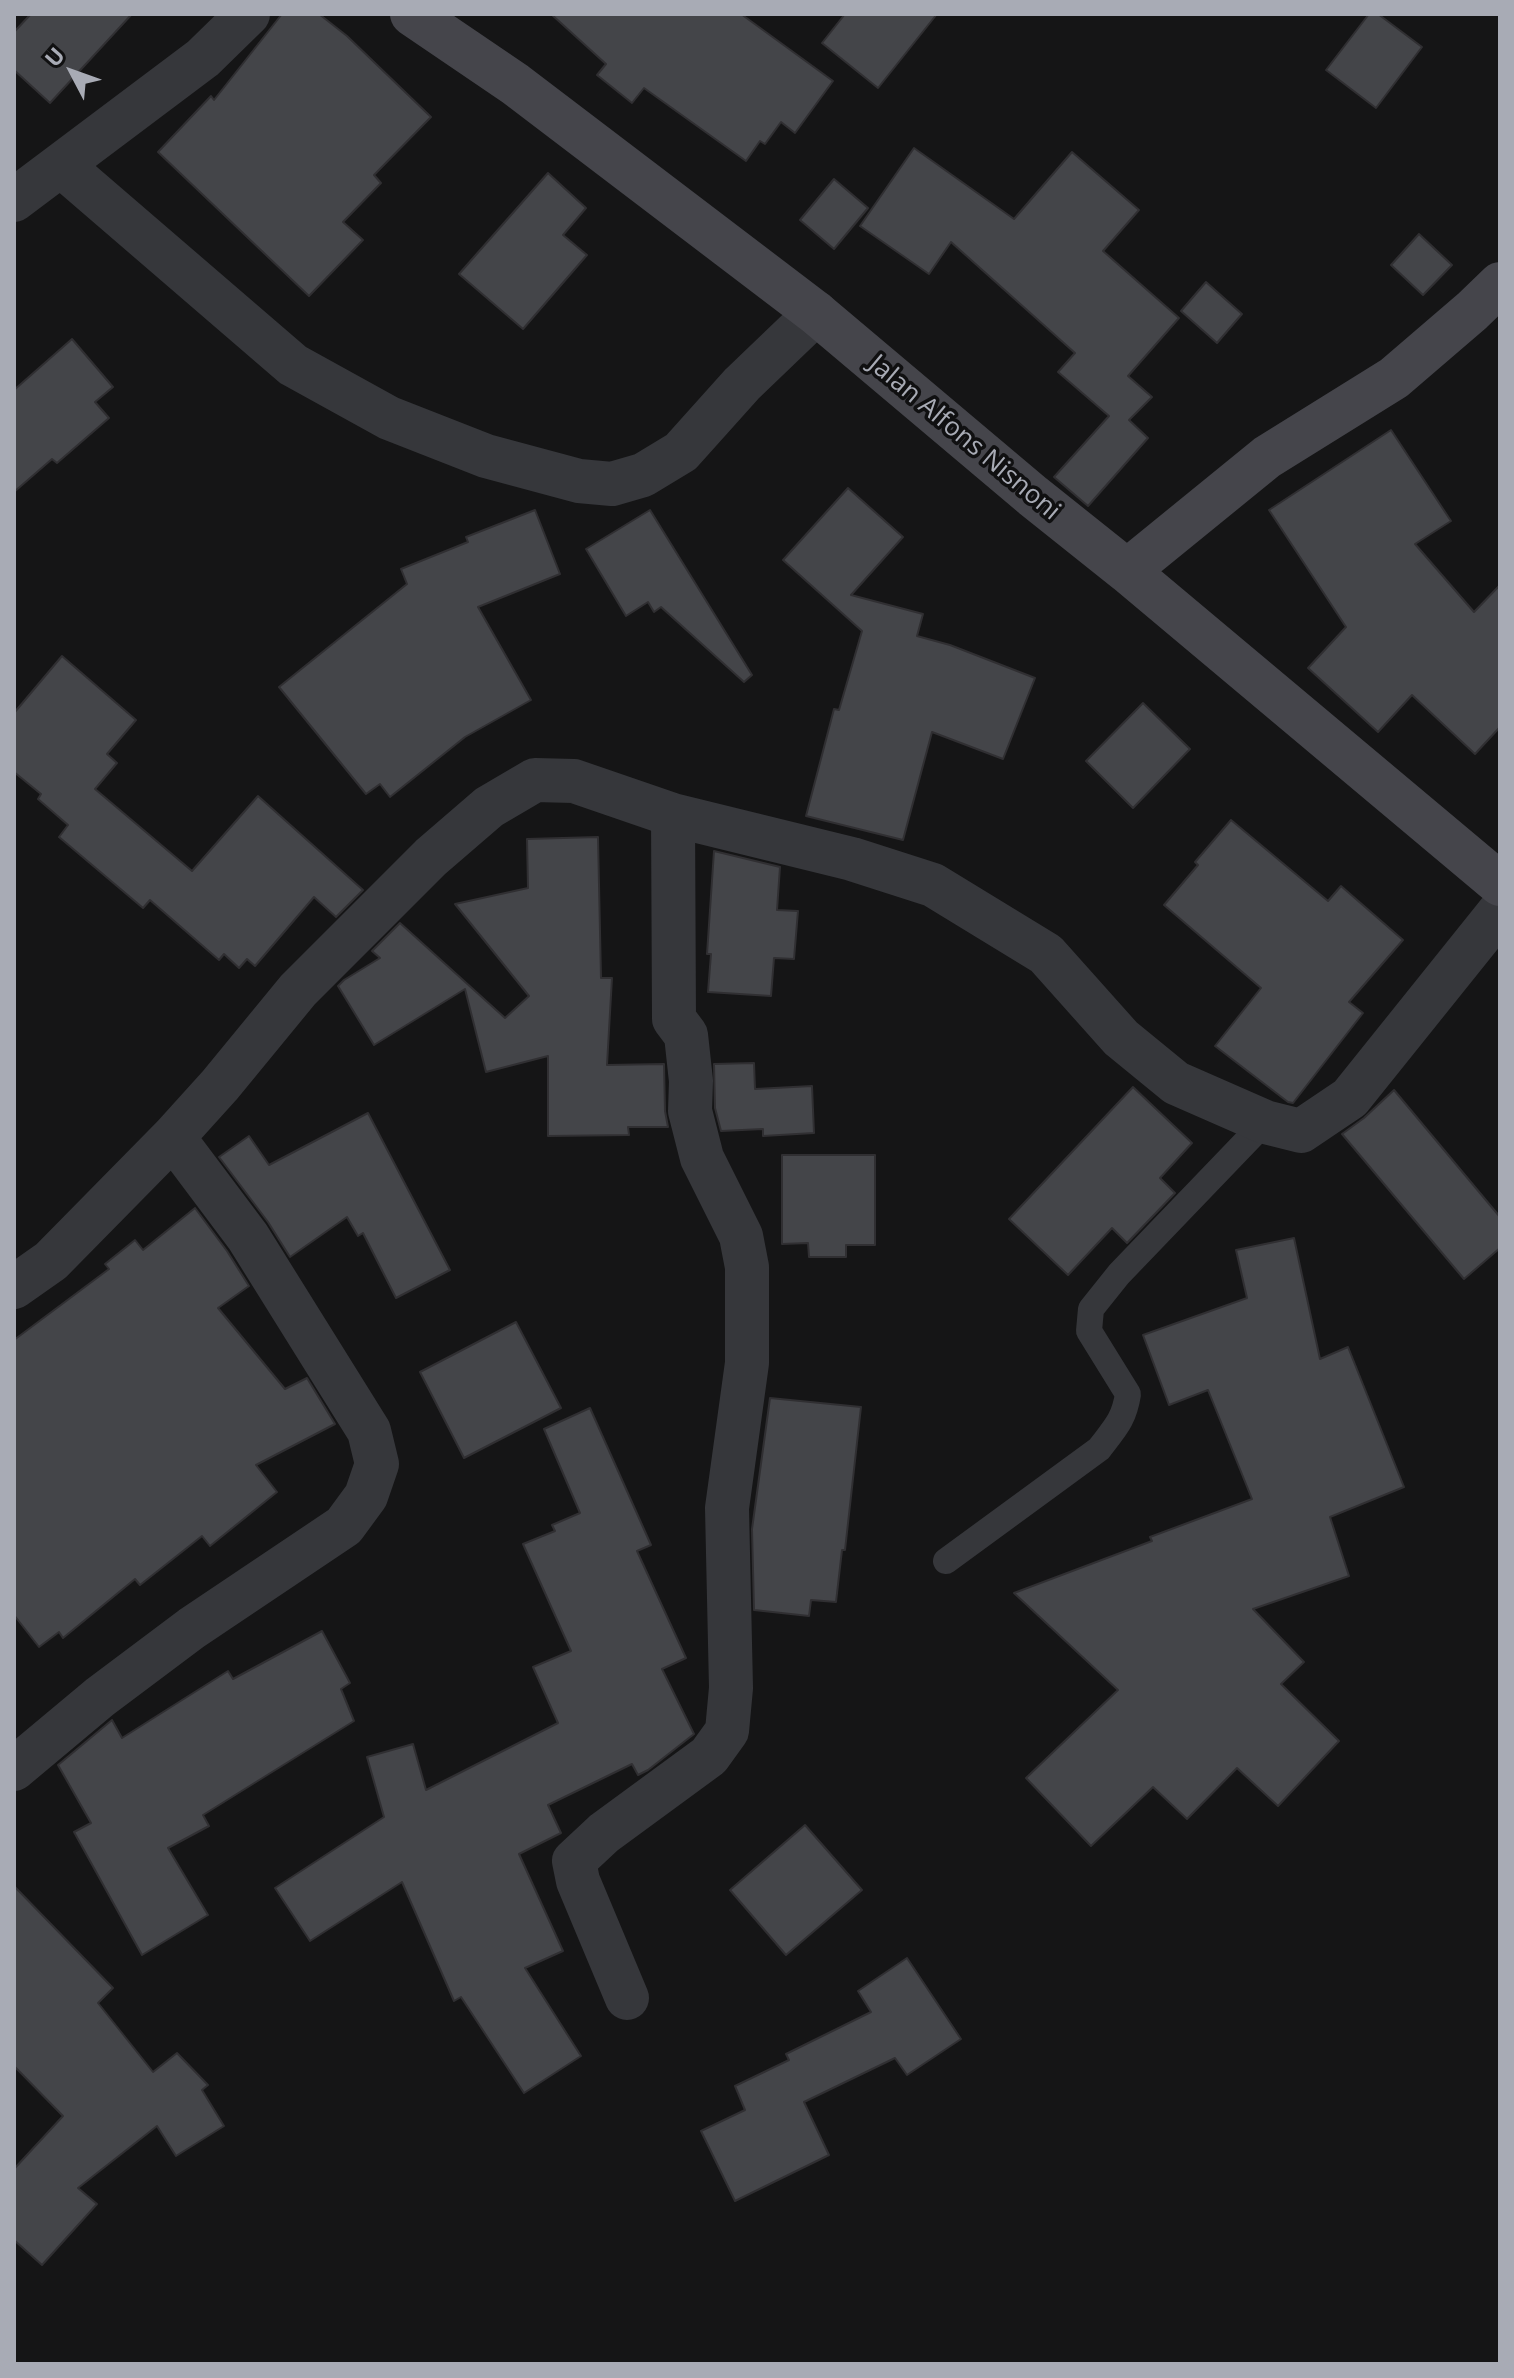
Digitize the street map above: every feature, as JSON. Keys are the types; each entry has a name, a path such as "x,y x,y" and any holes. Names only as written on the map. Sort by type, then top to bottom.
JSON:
{"main road":[{"name":"Jalan Alfons Nisnoni","path":"412,14 515,84 816,313 1500,884"},
{"path":"1127,571 1267,457 1394,378 1500,284"}],"street":[{"path":"14,200 203,58 248,14"},
{"path":"62,166 293,365 403,423 486,456 579,481 612,484 643,475 681,452 742,384 816,313"},
{"path":"14,1287 51,1261 173,1137 298,990 431,857 489,807 535,780 574,781 673,815 852,859 933,885 1046,954 1121,1038 1176,1083 1265,1122 1301,1131 1350,1098 1500,911"},
{"path":"627,1998 578,1881 574,1861 604,1833 709,1756 727,1731 731,1688 727,1508 747,1363 747,1267 741,1236 702,1158 690,1111 691,1081 686,1035 674,1019 673,815"},
{"path":"14,1769 100,1697 192,1628 344,1526 366,1496 377,1464 369,1431 361,1418 248,1237 173,1137"}],"lane":[{"path":"946,1561 1099,1449 1118,1424 1125,1413 1128,1394 1089,1331 1091,1309 1119,1274 1265,1122"}],"building":[{"path":"31,14 132,14 50,103 14,70 14,32"},
{"path":"282,14 319,14 347,36 431,117 374,175 381,183 343,222 363,240 309,296 158,152 211,96 214,100"},
{"path":"551,14 741,14 833,81 795,133 781,122 765,144 760,141 746,161 644,88 632,103 597,75 606,64"},
{"path":"845,14 937,14 878,88 822,43"},
{"path":"1369,14 1378,14 1422,47 1376,108 1326,70"},
{"path":"914,148 1014,219 1072,152 1139,210 1103,251 1179,318 1128,376 1152,397 1129,420 1148,438 1088,506 1054,477 1109,416 1058,372 1075,353 951,242 929,274 860,226"},
{"path":"548,173 586,208 563,235 587,255 523,329 459,274"},
{"path":"834,179 868,208 834,249 800,220"},
{"path":"1419,234 1452,265 1423,295 1391,265"},
{"path":"1206,282 1242,314 1217,343 1181,311"},
{"path":"72,339 113,387 95,402 109,418 57,463 52,459 14,492 14,390"},
{"path":"1391,430 1451,521 1415,544 1474,612 1500,585 1500,727 1475,754 1412,695 1378,732 1308,668 1346,627 1269,510"},
{"path":"848,488 903,537 851,595 923,614 917,636 950,645 1035,678 1003,759 932,732 903,840 806,816 834,709 839,710 862,631 783,560"},
{"path":"535,510 560,574 478,607 531,700 465,737 390,797 380,784 366,794 279,687 407,584 401,569 468,542 466,537"},
{"path":"650,510 752,675 744,682 661,607 654,612 648,602 626,616 586,549"},
{"path":"62,656 136,720 107,754 117,763 95,789 192,871 258,796 363,890 336,917 314,897 255,966 247,959 239,968 224,954 219,960 150,900 143,908 59,837 68,825 38,799 41,794 14,772 14,713"},
{"path":"1143,703 1190,749 1133,808 1086,761"},
{"path":"1231,820 1328,901 1341,886 1403,940 1349,1002 1363,1013 1293,1103 1215,1046 1261,988 1164,905"},
{"path":"598,837 601,978 612,978 607,1065 664,1064 668,1127 628,1127 629,1135 548,1136 548,1056 486,1072 465,989 374,1045 338,986 380,958 372,951 400,923 505,1018 529,996 455,904 528,888 527,839"},
{"path":"714,851 780,867 777,910 798,911 794,959 774,958 771,996 708,992 711,954 707,954"},
{"path":"754,1063 755,1089 812,1086 814,1133 763,1136 763,1129 721,1131 715,1108 714,1064"},
{"path":"1133,1087 1192,1143 1160,1178 1175,1193 1127,1243 1112,1228 1068,1275 1009,1219"},
{"path":"1394,1090 1500,1217 1500,1248 1464,1279 1342,1134"},
{"path":"368,1113 450,1270 396,1298 363,1233 358,1236 347,1217 290,1257 219,1157 249,1136 269,1165"},
{"path":"782,1155 875,1155 875,1245 846,1245 846,1257 809,1257 808,1243 782,1244"},
{"path":"195,1208 249,1286 218,1308 285,1389 307,1378 335,1424 256,1465 277,1492 210,1546 202,1536 140,1585 135,1579 63,1638 59,1632 39,1647 14,1615 14,1340 109,1269 105,1264 135,1240 143,1250"},
{"path":"1294,1238 1320,1359 1348,1347 1404,1487 1330,1517 1349,1576 1253,1609 1304,1662 1281,1684 1339,1741 1278,1806 1237,1768 1187,1819 1153,1787 1091,1846 1026,1778 1118,1690 1014,1593 1252,1499 1208,1390 1169,1405 1143,1335 1247,1298 1236,1250"},
{"path":"516,1322 561,1408 464,1458 420,1372"},
{"path":"770,1398 861,1407 836,1602 811,1600 809,1616 754,1610 752,1529"},
{"path":"590,1408 651,1545 637,1551 686,1658 662,1669 694,1734 638,1775 632,1764 548,1805 561,1833 519,1854 563,1951 525,1968 581,2056 524,2093 461,1997 454,2001 402,1882 310,1941 275,1888 384,1817 367,1757 413,1744 426,1790 558,1723 533,1667 571,1651 523,1544 555,1531 552,1525 580,1513 544,1429"},
{"path":"322,1631 350,1683 341,1689 354,1721 203,1815 209,1826 168,1848 208,1915 142,1955 74,1832 91,1823 58,1765 112,1720 122,1738 228,1671 233,1679"},
{"path":"805,1825 862,1890 786,1955 730,1890"},
{"path":"14,1886 113,1988 98,2003 153,2072 177,2053 208,2085 202,2090 224,2126 176,2156 157,2126 78,2188 97,2204 42,2265 14,2240 14,2169 63,2116 14,2066"},
{"path":"907,1958 961,2039 907,2075 895,2058 804,2102 829,2155 735,2201 701,2131 745,2110 735,2086 789,2060 786,2054 871,2012 858,1991"}]}
